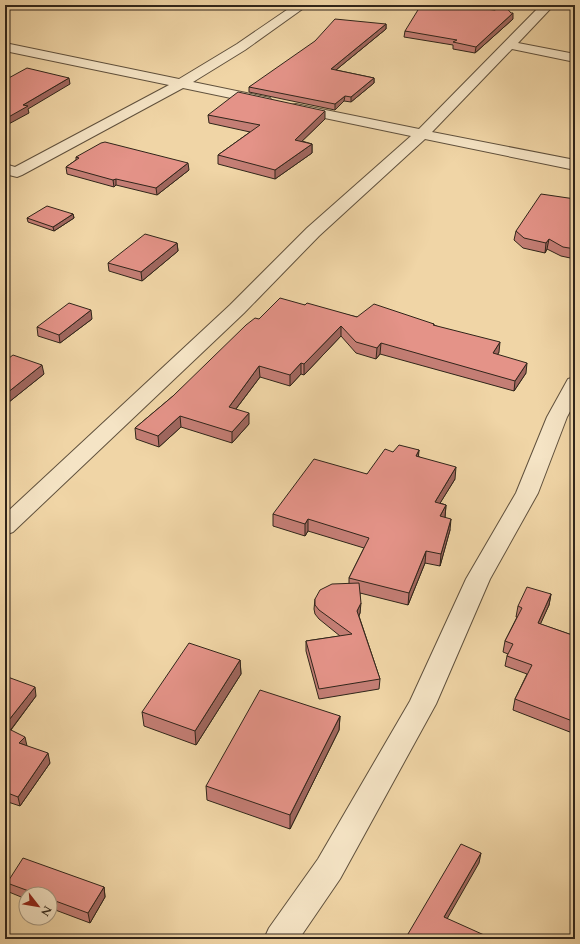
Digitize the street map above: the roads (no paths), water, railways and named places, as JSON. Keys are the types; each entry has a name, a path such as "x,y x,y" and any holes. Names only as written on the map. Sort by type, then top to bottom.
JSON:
{"street":[{"path":"9,174 181,84 241,47 302,5"},
{"path":"5,527 237,309 313,232 422,134 548,5"},
{"path":"508,45 575,58"},
{"path":"5,47 575,165"},
{"path":"280,939 330,869 422,704 478,579 527,493 557,417 575,383"}]}
